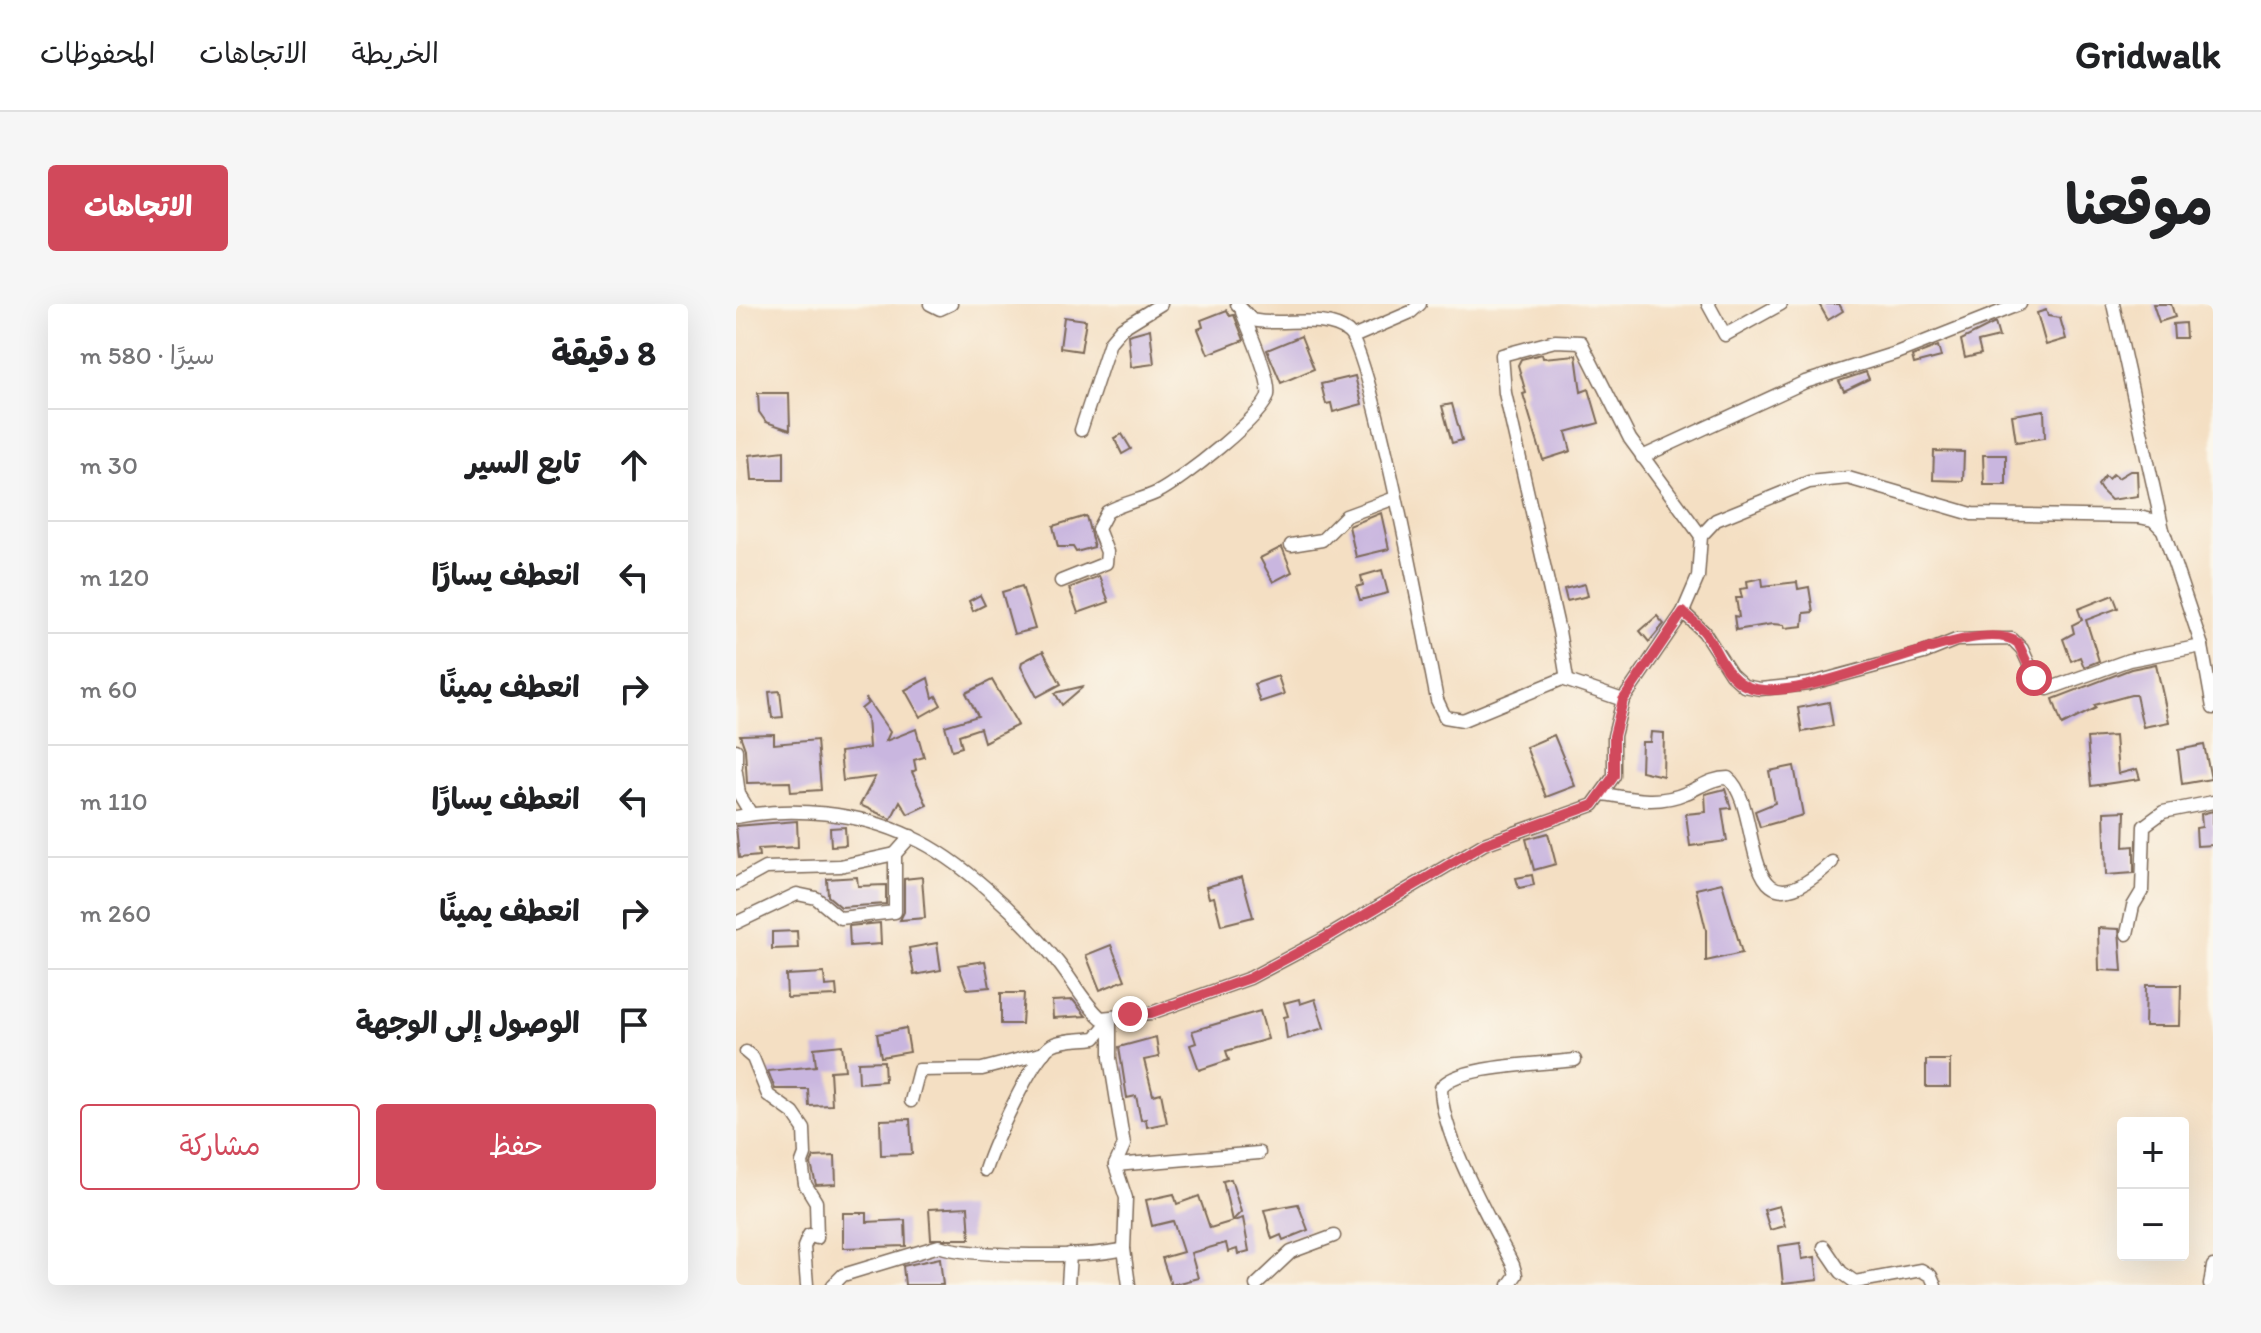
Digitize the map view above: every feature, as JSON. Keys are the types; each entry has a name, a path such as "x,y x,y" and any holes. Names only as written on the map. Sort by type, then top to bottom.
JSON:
{"street":[{"path":"930,304 940,309 951,304"},
{"path":"1081,430 1110,342 1122,328 1161,304"},
{"path":"1353,337 1411,312 1420,304"},
{"path":"1708,304 1725,335 1781,304"},
{"path":"1642,457 1805,382 1904,350 2020,304"},
{"path":"2113,304 2163,530 2209,662 2213,708"},
{"path":"1240,308 1264,322 1337,325 1353,337 1381,431 1437,700 1445,717 1463,720 1567,679 1623,700"},
{"path":"1061,581 1106,563 1107,552 1098,529 1107,512 1157,492 1187,474 1266,401 1267,386 1240,308"},
{"path":"1567,679 1505,393 1502,355 1521,347 1555,341 1581,342 1642,457 1701,536"},
{"path":"736,817 787,811 832,815 911,836 942,856 1022,923 1056,960 1090,1008 1101,1018 1151,1013 1250,978 1329,936 1484,844 1593,805 1604,794 1614,776 1614,736 1623,700 1683,612 1698,577 1701,536 1716,520 1809,482 1848,478 1972,514 2139,517 2153,520 2163,530"},
{"path":"1291,545 1322,540 1346,516 1395,498"},
{"path":"1683,612 1704,632 1731,674 1744,686 1760,689 1809,684 1924,653 1961,639 2012,639 2022,649 2038,684 2048,689 2129,660 2202,646"},
{"path":"736,750 736,766"},
{"path":"736,772 739,794 751,814"},
{"path":"1604,794 1643,802 1684,794 1717,778 1728,778 1742,798 1755,861 1774,886 1788,888 1801,885 1832,862"},
{"path":"2127,934 2133,906 2142,891 2144,826 2163,812 2213,802"},
{"path":"736,884 765,868 840,866 895,854 911,836"},
{"path":"736,923 797,894 816,898 840,918 892,914 897,904 895,854"},
{"path":"911,1101 919,1070 982,1069 1044,1053 1058,1043 1095,1038 1110,1018"},
{"path":"1110,1018 1110,1058 1124,1145 1115,1165 1126,1198 1124,1249 1129,1285"},
{"path":"746,1052 753,1058 768,1095 793,1113 804,1129 803,1172 808,1191 816,1202 817,1238 809,1235 804,1247 807,1285"},
{"path":"985,1170 994,1140 1044,1053"},
{"path":"1509,1285 1516,1275 1513,1265 1458,1149 1444,1110 1441,1088 1449,1078 1469,1072 1575,1060"},
{"path":"1115,1165 1259,1153"},
{"path":"1256,1285 1291,1252 1334,1236"},
{"path":"833,1285 843,1275 939,1246 954,1251 1070,1254 1124,1249"},
{"path":"1824,1247 1841,1272 1855,1282 1921,1270 1931,1276 1935,1285"},
{"path":"1068,1285 1070,1254"},
{"path":"2210,1285 2213,1266"}],"building":[{"path":"1819,304 1839,304 1843,311 1828,320"},
{"path":"2153,304 2171,304 2175,317 2159,322"},
{"path":"1227,310 1230,316 1234,315 1244,340 1208,354 1198,329 1203,327 1201,320"},
{"path":"2046,310 2048,316 2060,318 2066,339 2046,345 2037,313"},
{"path":"1064,317 1086,320 1081,351 1060,348"},
{"path":"1995,323 1999,337 1978,342 1981,354 1965,358 1961,340"},
{"path":"2185,323 2186,338 2174,338 2173,324"},
{"path":"1150,329 1154,364 1131,367 1128,335"},
{"path":"1301,336 1314,369 1281,383 1267,350"},
{"path":"1938,346 1941,357 1914,364 1912,356"},
{"path":"1542,354 1543,358 1576,355 1581,392 1589,389 1599,423 1566,432 1571,451 1543,460 1523,394 1526,393 1518,365 1521,359"},
{"path":"1866,372 1869,379 1844,391 1839,381"},
{"path":"1355,376 1362,404 1333,412 1331,403 1326,404 1321,384"},
{"path":"758,393 789,393 790,430 766,422 759,412"},
{"path":"1452,404 1462,440 1452,443 1442,406"},
{"path":"2044,410 2045,438 2016,442 2012,415"},
{"path":"1122,434 1131,449 1122,454 1114,438"},
{"path":"784,451 784,480 752,480 750,455"},
{"path":"1934,451 1964,452 1963,481 1933,480"},
{"path":"1983,455 2006,455 2006,485 1984,485"},
{"path":"2130,471 2137,471 2138,496 2111,500 2098,485 2105,476 2108,479 2113,474 2118,478"},
{"path":"1381,513 1389,549 1356,557 1349,526"},
{"path":"1086,516 1094,547 1076,552 1073,547 1058,547 1053,526"},
{"path":"1282,547 1292,572 1273,582 1260,558"},
{"path":"1382,570 1388,593 1360,600 1356,587 1363,585 1361,576"},
{"path":"1099,576 1109,602 1078,613 1069,588"},
{"path":"1762,578 1763,586 1797,582 1798,589 1809,587 1813,612 1804,613 1803,626 1785,628 1784,625 1772,624 1736,630 1734,616 1739,617 1736,598 1742,598 1740,589 1748,588 1747,581"},
{"path":"1585,584 1588,596 1567,601 1564,589"},
{"path":"1022,586 1035,629 1014,634 1002,592"},
{"path":"980,595 985,605 973,611 969,601"},
{"path":"2113,595 2118,608 2086,620 2099,661 2084,667 2080,657 2071,661 2063,639 2074,633 2072,625 2082,620 2078,609"},
{"path":"1657,616 1664,624 1649,642 1640,631"},
{"path":"1043,651 1061,684 1037,697 1021,667 1022,662"},
{"path":"2156,664 2169,722 2143,727 2136,695 2131,695 2094,705 2096,708 2062,725 2053,699 2131,669"},
{"path":"1278,676 1284,694 1260,702 1254,684"},
{"path":"928,678 933,698 936,696 941,705 920,717 905,690"},
{"path":"992,680 1018,725 984,742 980,728 959,735 962,747 952,750 945,726 978,716 966,693"},
{"path":"1084,686 1062,705 1055,693"},
{"path":"780,691 783,717 772,718 769,692"},
{"path":"866,698 890,732 886,741 916,729 924,757 914,760 916,770 912,772 927,805 908,814 900,801 891,819 860,805 875,777 843,781 840,752 869,748 867,717 861,709 867,704"},
{"path":"1829,702 1833,726 1802,732 1798,708"},
{"path":"1651,732 1664,733 1663,776 1641,771 1642,742 1650,742"},
{"path":"774,734 774,744 817,740 821,790 791,792 790,782 747,783 745,749 740,735"},
{"path":"1554,735 1575,786 1546,797 1526,747"},
{"path":"2115,736 2118,774 2137,769 2140,779 2091,786 2087,738"},
{"path":"2204,745 2211,779 2182,784 2178,750"},
{"path":"1794,766 1803,815 1760,827 1755,811 1775,803 1769,771"},
{"path":"1725,789 1731,808 1722,809 1727,841 1690,846 1686,814 1706,812 1705,794"},
{"path":"2125,811 2124,847 2134,846 2134,873 2106,875 2104,812"},
{"path":"2213,811 2213,845 2197,846 2196,828 2202,827 2201,814"},
{"path":"797,821 798,847 758,849 759,856 739,858 736,826"},
{"path":"845,827 846,845 831,846 830,828"},
{"path":"1548,833 1556,864 1534,870 1526,839"},
{"path":"1532,875 1534,885 1519,888 1516,878"},
{"path":"857,877 858,886 886,885 886,904 841,907 828,896 827,879"},
{"path":"922,877 925,918 900,920 904,912 904,879"},
{"path":"1242,877 1253,917 1221,925 1214,897 1209,898 1206,887"},
{"path":"1722,883 1742,953 1706,961 1706,930 1696,889"},
{"path":"880,923 881,944 850,946 849,926"},
{"path":"2098,928 2119,929 2122,971 2099,970"},
{"path":"797,931 798,948 772,949 772,932"},
{"path":"937,943 941,970 914,975 909,948"},
{"path":"1111,945 1125,980 1100,990 1086,955"},
{"path":"985,961 990,987 967,989 958,965"},
{"path":"824,973 825,986 836,985 837,996 787,998 786,975"},
{"path":"2146,985 2181,985 2180,1026 2145,1026"},
{"path":"1001,993 1024,993 1022,1024 1001,1024"},
{"path":"1299,999 1300,1004 1315,999 1324,1028 1287,1039 1284,1017 1288,1016 1284,1003"},
{"path":"1073,1000 1086,1016 1053,1018 1052,1001"},
{"path":"1260,1011 1268,1039 1226,1051 1229,1060 1199,1070 1190,1045 1196,1043 1192,1031"},
{"path":"906,1028 910,1052 881,1057 877,1034"},
{"path":"1156,1037 1159,1057 1144,1060 1153,1095 1161,1093 1167,1123 1147,1127 1146,1119 1141,1120 1136,1096 1127,1098 1119,1047"},
{"path":"842,1045 845,1070 830,1071 832,1105 809,1106 808,1089 775,1089 768,1071 816,1066 814,1048"},
{"path":"1926,1060 1950,1060 1950,1087 1926,1087"},
{"path":"884,1061 885,1081 859,1083 858,1062"},
{"path":"910,1119 912,1154 881,1155 880,1120"},
{"path":"835,1156 836,1184 816,1185 811,1164 814,1157"},
{"path":"1231,1179 1241,1212 1232,1221 1223,1181"},
{"path":"1174,1194 1177,1204 1199,1196 1210,1228 1243,1218 1249,1251 1238,1254 1237,1249 1228,1252 1226,1243 1191,1253 1198,1278 1171,1285 1162,1258 1183,1252 1173,1221 1152,1226 1146,1200"},
{"path":"1298,1204 1308,1230 1283,1240 1281,1235 1272,1239 1264,1210"},
{"path":"1779,1206 1785,1226 1770,1230 1764,1210"},
{"path":"968,1207 970,1239 931,1239 929,1209"},
{"path":"843,1213 867,1213 867,1222 905,1220 906,1246 843,1248"},
{"path":"1800,1243 1802,1259 1815,1257 1818,1280 1783,1284 1779,1246"},
{"path":"940,1258 943,1285 905,1285 903,1266"}],"route":[{"path":"1130,1014 1151,1013 1250,978 1329,936 1484,844 1593,805 1604,794 1614,776 1614,736 1623,700 1683,612 1704,632 1720,661 1744,686 1775,689 1809,684 1859,668 1924,653 1956,640 1996,636 2018,643 2034,678"}]}
